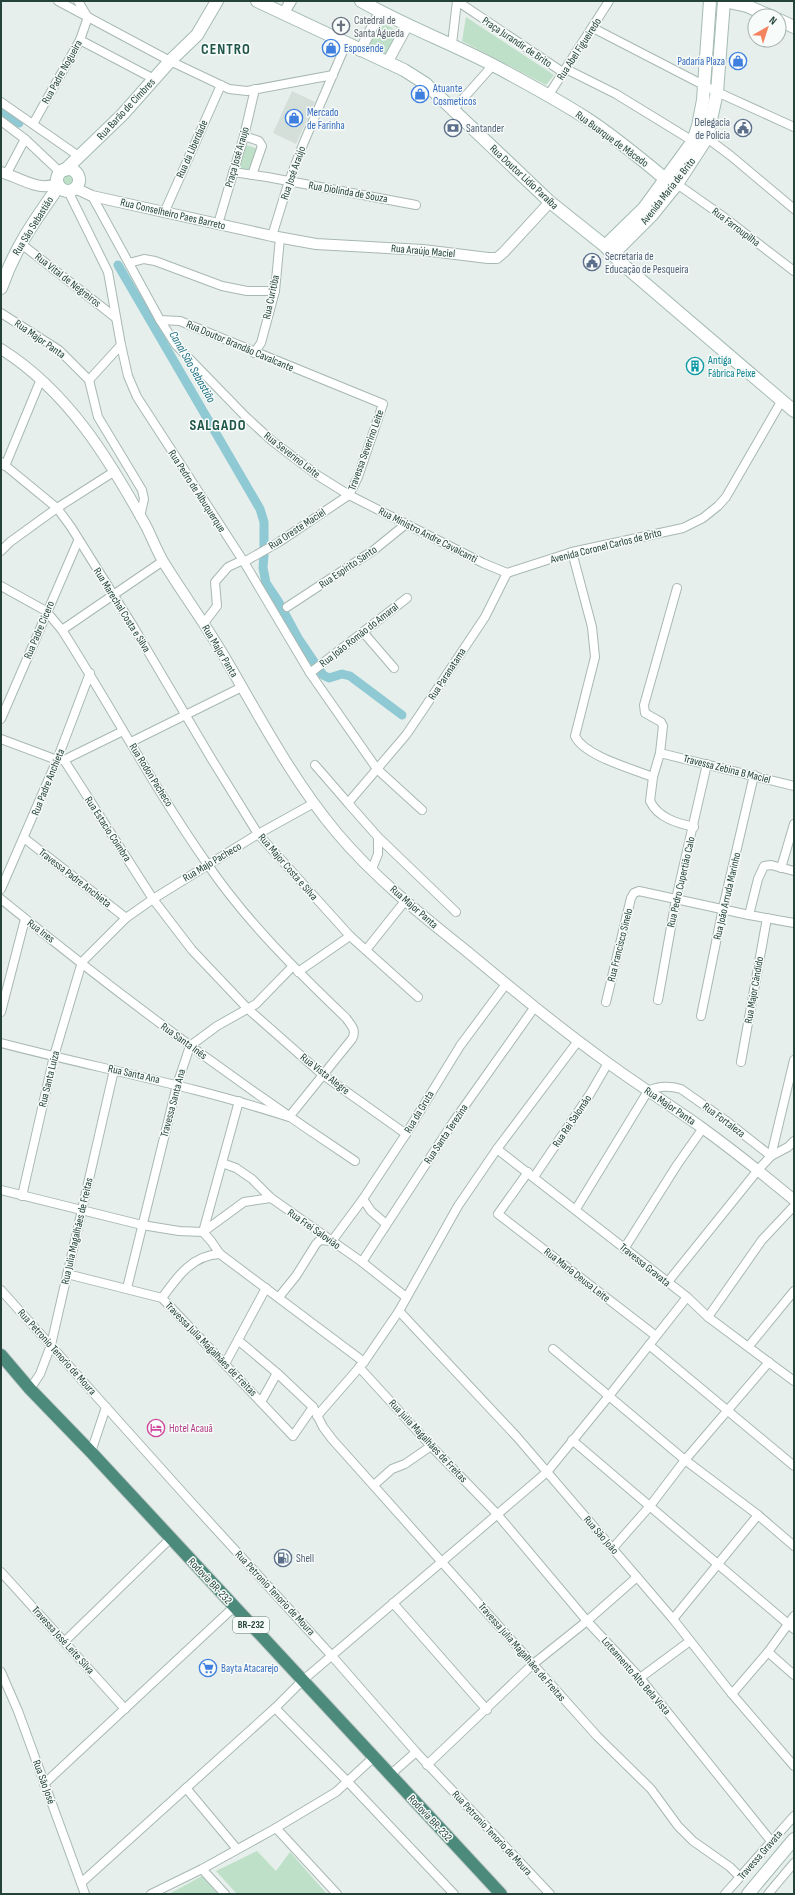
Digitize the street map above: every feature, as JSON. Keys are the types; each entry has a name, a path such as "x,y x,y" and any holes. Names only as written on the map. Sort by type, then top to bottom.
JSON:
{"highway":[{"name":"Rodovia BR-232","path":"1,1355 30,1389 92,1452 302,1681 501,1894"}],"main road":[{"name":"Rua Barão de Cimbres","path":"80,157 124,114 170,61 197,35 217,1"},
{"name":"Rua Doutor Lídio Paraíba","path":"258,1 360,51 404,70 426,84 550,202 609,250"},
{"path":"361,1 407,26 452,44 548,96"},
{"name":"Avenida Maria de Brito","path":"701,142 698,126 704,85 710,1"},
{"path":"724,1 744,4"},
{"name":"Avenida Maria de Brito","path":"609,250 652,215 701,142 717,92 724,1"},
{"name":"Rua Buarque de Mâcedo","path":"548,96 586,118 673,184"},
{"path":"66,181 80,157"},
{"name":"Rua São Sebastião","path":"1,288 9,265 20,243 66,181"},
{"path":"609,250 794,410"},
{"path":"748,1894 794,1839"}],"street":[{"path":"58,1 170,61 220,85 238,91 255,90 333,75"},
{"path":"78,1 88,17"},
{"path":"283,14 291,1"},
{"name":"Praça Jurandir de Brito","path":"452,44 457,1 565,71 616,94 701,142 731,156 794,209"},
{"name":"Rua Abel Figueiredo","path":"548,96 609,1"},
{"path":"360,51 380,12"},
{"name":"Rua Padre Nogueira","path":"33,124 80,40 88,17"},
{"path":"387,63 407,26"},
{"path":"593,28 717,92 794,127"},
{"path":"80,40 154,79"},
{"name":"Rua José Araújo","path":"276,237 289,182 304,142 346,44"},
{"path":"453,110 493,65"},
{"name":"Rua da Liberdade","path":"164,213 220,85"},
{"name":"Praça José Araujo","path":"218,224 244,136 255,90"},
{"path":"1,102 80,157"},
{"path":"1,121 25,139 66,181 49,187 42,187 4,173 25,139"},
{"path":"244,136 259,141 262,146 252,175"},
{"name":"Rua Diolinda de Souza","path":"233,172 416,205"},
{"name":"Rua Conselheiro Paes Barreto","path":"66,181 92,196 276,237"},
{"name":"Rua Pedro de Albuquerque","path":"66,181 112,283 121,345 128,376 137,397 243,561 315,668 377,769 422,810"},
{"name":"Rua Farroupilha","path":"673,184 721,215 794,271"},
{"path":"92,196 160,320"},
{"name":"Rua Araújo Maciel","path":"276,237 316,244 423,250 497,258 550,202"},
{"name":"Rua Curitiba","path":"254,353 261,343 275,291 276,237"},
{"name":"Rua Vital de Negreiros","path":"20,243 116,318"},
{"path":"129,263 144,259 155,261 222,286 247,290 275,291"},
{"name":"Rua Major Panta","path":"1,314 59,350 89,380"},
{"name":"Rua Doutor Brandão Cavalcante","path":"160,320 180,321 254,353 383,404"},
{"name":"Rua Severino Leite","path":"160,320 176,345 246,417 271,440 316,474 349,495"},
{"path":"121,345 89,380 98,418 142,490 144,499 140,517"},
{"name":"Rua Major Panta","path":"1,349 21,362 41,379 71,410 115,471 163,562 204,623 271,736 314,803 360,859 405,901 534,1008 608,1063 703,1128 794,1200"},
{"path":"3,464 41,379"},
{"name":"Avenida Coronel Carlos de Brito","path":"507,573 572,552 683,528 703,518 718,506 726,497 782,400"},
{"name":"Travessa Severino Leite","path":"349,495 358,477 383,404"},
{"name":"Rua Marechal Costa e Silva","path":"3,464 57,508 71,527 78,541 113,595 185,714"},
{"path":"1,551 10,542 57,508 115,471"},
{"name":"Rua Ministro Andre Cavalcanti","path":"349,495 483,563 507,573"},
{"name":"Rua Oreste Maciel","path":"204,623 217,606 216,582 228,567 243,561 279,542 349,495"},
{"name":"Rua Espirito Santo","path":"287,606 374,550 406,524"},
{"name":"Rua Padre Cicero","path":"1,719 46,611 78,541"},
{"path":"572,552 592,627 595,657 575,736 581,746 593,753 653,777"},
{"path":"62,630 163,562"},
{"name":"Rua Paranatama","path":"348,803 406,736 485,617 507,573"},
{"name":"Rua Rodon Pacheco","path":"1,586 46,611 62,630 90,673 123,731 208,865 258,929 295,970"},
{"path":"677,588 644,705 645,713 661,722 663,726 660,753 653,777 650,801 657,812 666,818 694,827"},
{"name":"Rua João Romão do Amaral","path":"315,668 407,598"},
{"path":"362,632 394,668"},
{"name":"Rua Padre Anchieta","path":"1,889 60,760 90,673"},
{"path":"131,742 242,687"},
{"name":"Rua Major Costa e Silva","path":"185,714 258,834 350,936 418,997"},
{"path":"1,739 60,760 123,731"},
{"name":"Travessa Zebina B Maciel","path":"660,753 794,786"},
{"name":"Rua Estacio Coimbra","path":"60,760 153,899 192,950 248,1009"},
{"name":"Rua Pedro Cupertião Calo","path":"658,1000 676,899 694,827 707,764"},
{"path":"315,765 378,837 456,912"},
{"name":"Rua João Arruda Marinho","path":"701,1016 723,908 754,776"},
{"name":"Rua Majo Pacheco","path":"153,899 258,834 314,803"},
{"path":"781,868 794,824"},
{"path":"372,869 378,854 378,837"},
{"name":"Travessa Padre Anchieta","path":"24,838 126,918"},
{"path":"749,916 760,872 764,866 771,865 794,870"},
{"name":"Rua Francisco Sinelo","path":"606,1002 631,898 634,893 639,891 676,899"},
{"name":"Rua Ines","path":"1,899 82,962"},
{"path":"82,962 126,918 153,899"},
{"path":"676,899 723,908 749,916 794,923"},
{"path":"366,950 405,901"},
{"name":"Rua Major Cândido","path":"740,1062 767,918"},
{"path":"1,1012 25,919"},
{"path":"190,1046 217,1026 248,1009 295,970 350,936"},
{"name":"Rua Santa Inês","path":"82,962 190,1046 289,1117 355,1161"},
{"name":"Rua Santa Luiza","path":"22,1196 54,1056 82,962"},
{"path":"289,1117 353,1036 353,1027 346,1018 295,970"},
{"name":"Rua da Gruta","path":"332,1241 363,1199 406,1134 460,1046 506,984"},
{"name":"Rua Santa Terezina","path":"362,1262 454,1121 534,1008"},
{"name":"Rua Vista Alegre","path":"248,1009 323,1075 406,1134"},
{"path":"317,1416 362,1365 399,1311 458,1206 497,1149 578,1041"},
{"name":"Rua Santa Ana","path":"1,1043 239,1101 289,1117"},
{"name":"Travessa Santa Ana","path":"127,1288 176,1085 190,1046"},
{"path":"771,1156 794,1060"},
{"name":"Rua Rei Salomão","path":"498,1214 531,1175 590,1094 608,1063"},
{"name":"Rua Julia Magalhães de Freitas","path":"30,1389 40,1374 51,1345 114,1070"},
{"name":"Rua Fortaleza","path":"648,1091 654,1088 672,1086 680,1089 725,1120 771,1156"},
{"path":"576,1209 648,1091"},
{"path":"203,1232 239,1101"},
{"path":"624,1249 703,1128"},
{"path":"667,1283 758,1170 771,1156 788,1147 794,1141"},
{"name":"Travessa Gravata","path":"497,1149 576,1209 667,1283 687,1297 708,1317 769,1362 793,1377"},
{"name":"Rua Frei Salovião","path":"222,1163 236,1168 252,1179 271,1198 362,1262 406,1297"},
{"path":"1,1190 142,1225 179,1231 203,1232 218,1220 228,1215 240,1204 250,1200 271,1198"},
{"path":"363,1199 371,1211 386,1224"},
{"path":"708,1317 762,1240 794,1206"},
{"name":"Rua Maria Deusa Leite","path":"498,1214 656,1336"},
{"name":"Rua Julia Magalhães de Freitas","path":"203,1232 220,1254 279,1297 362,1365 431,1446 497,1514"},
{"path":"279,1297 296,1276 316,1244 320,1240 332,1241"},
{"path":"162,1298 174,1280 187,1268 205,1255 220,1254"},
{"name":"Travessa Julia Magalhães de Freitas","path":"67,1274 162,1298 293,1436 313,1406"},
{"path":"226,1364 266,1288"},
{"name":"Rua Petronio Tenorio de Moura","path":"1,1290 192,1503 332,1656 427,1765 550,1894"},
{"path":"749,1346 794,1291"},
{"path":"81,1883 275,1708 302,1681 547,1472 687,1297"},
{"name":"Rua São João","path":"399,1311 517,1437 673,1619 732,1694 794,1766"},
{"path":"238,1340 278,1373 313,1406"},
{"path":"649,1345 794,1465"},
{"path":"553,1349 685,1460 758,1515 794,1546"},
{"path":"613,1548 650,1506 685,1460 769,1362"},
{"path":"261,1402 278,1373"},
{"name":"Travessa Julia Magalhães de Freitas","path":"313,1406 317,1416 328,1433 532,1665 597,1736 651,1789 678,1826 693,1841 730,1867 740,1877"},
{"path":"92,1452 106,1407"},
{"path":"572,1440 791,1626"},
{"path":"374,1485 392,1469 404,1464 431,1446"},
{"name":"Loteamento Alto Bela Vista","path":"497,1514 587,1621 640,1678 771,1842"},
{"path":"673,1619 758,1515"},
{"path":"65,1641 170,1538"},
{"name":"Travessa José Leite Silva","path":"1,1572 125,1709"},
{"path":"427,1765 487,1710 532,1665 587,1621 637,1577"},
{"path":"393,1603 487,1710"},
{"path":"44,1784 234,1607"},
{"path":"732,1694 791,1626 794,1616"},
{"path":"640,1678 690,1641"},
{"path":"768,1652 794,1675"},
{"name":"Rua São José","path":"1,1672 18,1711 85,1894"},
{"path":"275,1708 348,1782 454,1894"},
{"path":"390,1774 416,1752"},
{"path":"151,1894 202,1869 276,1828 336,1792 374,1757"},
{"path":"186,1788 237,1849"},
{"name":"Travessa Gravata","path":"725,1894 794,1816"},
{"path":"276,1828 337,1894"},
{"path":"768,1894 794,1863"},
{"path":"202,1869 225,1894"}],"shaded area":[{"name":"Mercado de Farinha","path":"292,91 315,102 296,144 273,133"}],"green space":[{"path":"466,17 554,75 546,85 462,41"},
{"path":"380,21 399,32 386,56 366,48"},
{"path":"246,145 258,149 252,171 238,167"},
{"path":"66,174 71,176 73,181 71,186 66,188 61,186 59,181 61,176"},
{"path":"257,1851 276,1871 290,1852 327,1894 237,1894 216,1871"},
{"path":"202,1876 218,1894 169,1894"}],"waterway":[{"name":"Canal São Sebastião","path":"1,110 19,123"},
{"name":"Canal São Sebastião","path":"118,265 260,509 264,522 264,549"},
{"name":"Canal São Sebastião","path":"264,555 263,568 266,583 278,601 298,638 323,675 329,678 342,674 350,676 402,715"}],"place":[{"name":"Catedral de Santa Águeda","path":"341,26"},
{"name":"Esposende","path":"331,48"},
{"name":"Padaria Plaza","path":"738,61"},
{"name":"Atuante Cosmeticos","path":"420,94"},
{"name":"Mercado de Farinha","path":"294,118"},
{"name":"Santander","path":"453,128"},
{"name":"Delegacia de Polícia","path":"743,128"},
{"name":"Secretaria de Educação de Pesqueira","path":"592,262"},
{"name":"Antiga Fábrica Peixe","path":"695,366"},
{"name":"Hotel Acauã","path":"156,1428"},
{"name":"Shell","path":"283,1558"},
{"name":"Bayta Atacarejo","path":"208,1668"}],"district":[{"name":"CENTRO","path":"226,49"},
{"name":"SALGADO","path":"218,425"}]}
